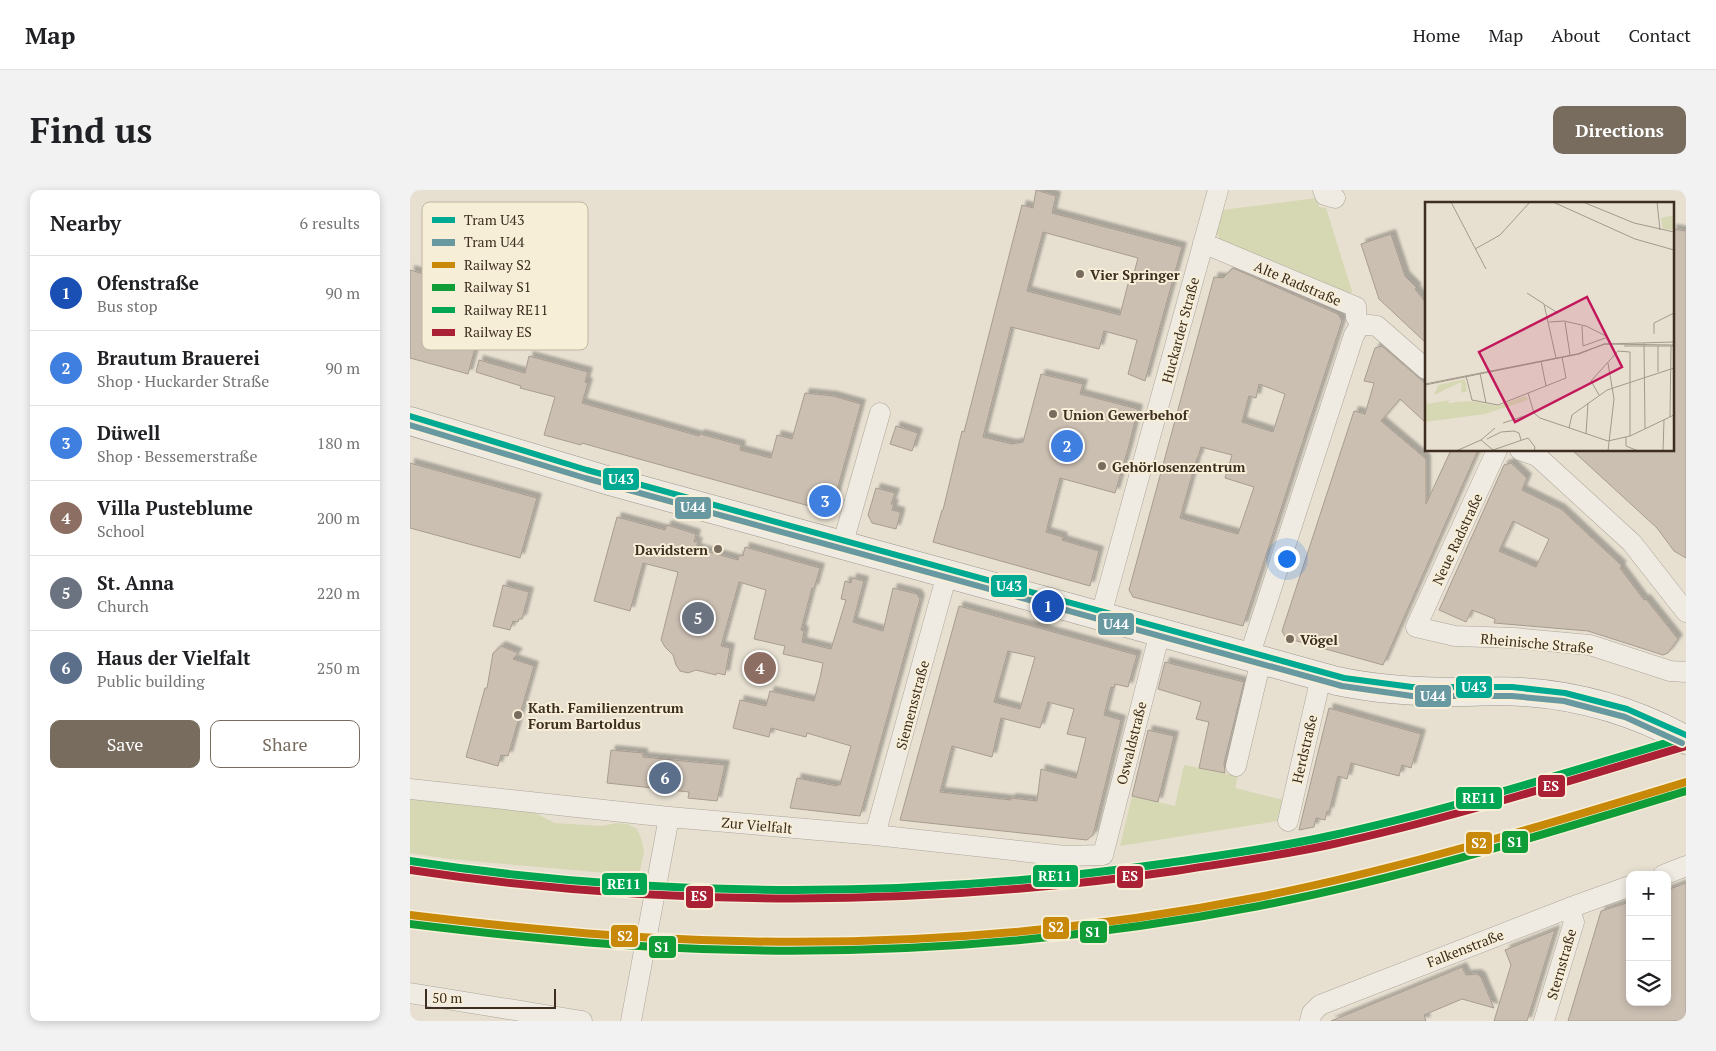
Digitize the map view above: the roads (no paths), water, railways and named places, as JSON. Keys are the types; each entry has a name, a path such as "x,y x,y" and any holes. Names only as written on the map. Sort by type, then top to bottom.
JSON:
{"main road":[{"path":"410,421 613,482 1321,677 1358,686 1402,691 1549,694 1590,702 1631,715 1678,736"}],"street":[{"name":"Huckarder Straße","path":"1101,615 1218,190"},
{"name":"Alte Radstraße","path":"1203,243 1356,307 1356,317 1361,324"},
{"path":"1236,766 1255,659 1354,335 1361,324 1377,326 1425,368"},
{"path":"842,546 880,413"},
{"name":"Neue Radstraße","path":"1416,628 1497,451"},
{"path":"1523,451 1537,456 1632,543 1686,612"},
{"name":"Siemensstraße","path":"875,835 947,574"},
{"name":"Rheinische Straße","path":"1416,628 1455,636 1514,638 1590,645 1670,671 1686,672"},
{"name":"Oswaldstraße","path":"1103,854 1160,632"},
{"name":"Herdstraße","path":"1288,821 1321,677"},
{"name":"Zur Vielfalt","path":"410,789 669,817 875,835 1065,856 1103,854"},
{"path":"631,1021 669,817"},
{"path":"1671,872 1686,866"},
{"name":"Falkenstraße","path":"1310,1021 1312,1013 1320,1005 1626,887"},
{"name":"Sternstraße","path":"1544,1021 1574,922 1569,908"},
{"path":"410,994 582,1021"}],"tram line":[{"name":"U43","path":"410,416 587,470 1344,678 1412,687 1512,687 1565,693 1627,709 1686,735"},
{"name":"U44","path":"410,425 585,478 1342,686 1412,696 1512,696 1564,701 1625,717 1682,743"}],"rail line":[{"name":"RE11","path":"410,861 504,873 694,888 789,890 884,888 1074,875 1229,854 1289,844 1374,826 1553,777 1686,737"},
{"name":"ES","path":"410,870 505,882 696,897 888,897 1080,883 1271,856 1374,835 1553,786 1686,746"},
{"name":"S2","path":"410,915 594,934 732,941 883,940 1035,930 1185,910 1259,897 1367,873 1474,845 1686,782"},
{"name":"S1","path":"410,924 594,943 731,950 883,949 1034,939 1184,919 1313,895 1421,869 1686,791"}],"place":[{"name":"Vier Springer","path":"1080,274"},
{"name":"Union Gewerbehof","path":"1053,414"},
{"name":"Brautum Brauerei","path":"1067,446"},
{"name":"Gehörlosenzentrum","path":"1102,466"},
{"name":"Düwell","path":"825,501"},
{"name":"Davidstern","path":"718,549"},
{"name":"Ofenstraße","path":"1048,606"},
{"name":"St. Anna","path":"698,618"},
{"name":"Vögel","path":"1290,639"},
{"name":"Villa Pusteblume","path":"760,668"},
{"name":"Kath. Familienzentrum Forum Bartoldus","path":"518,715"},
{"name":"Haus der Vielfalt","path":"665,778"}]}
